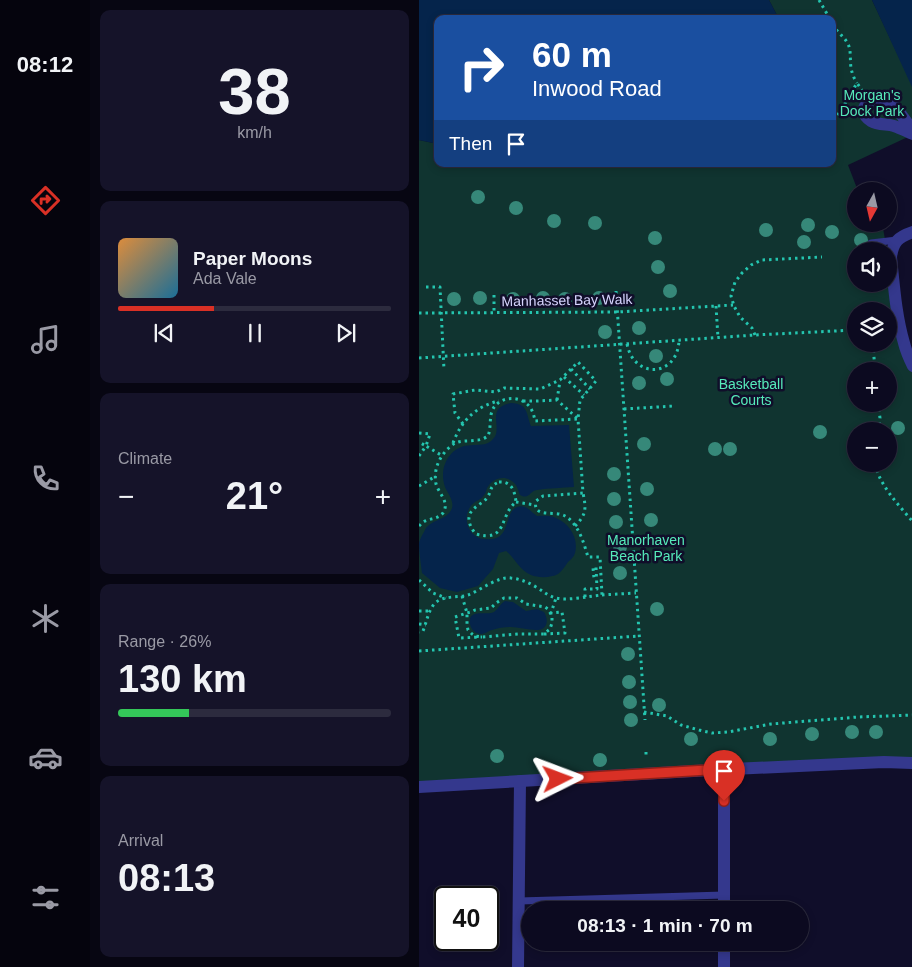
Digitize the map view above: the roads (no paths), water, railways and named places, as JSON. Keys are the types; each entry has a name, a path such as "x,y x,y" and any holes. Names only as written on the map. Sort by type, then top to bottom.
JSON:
{"street":[{"path":"912,232 897,240 891,257 895,298 904,344 912,366"},
{"path":"419,787 724,769 884,762 912,763"},
{"path":"724,769 724,901"},
{"path":"519,967 520,781"},
{"path":"724,951 724,967"}],"lane":[{"path":"871,242 897,240"},
{"path":"519,901 724,894"}],"water":[{"path":"419,0 769,0 777,15 434,15 434,143 419,140"},
{"path":"872,0 912,0 912,87"},
{"path":"511,403 521,405 526,410 531,426 569,425 574,487 537,490 528,496 523,496 520,495 516,486 510,480 502,478 495,480 489,485 483,496 469,509 467,521 469,529 478,538 494,539 499,537 506,527 513,510 520,506 537,516 551,516 565,523 572,532 576,542 575,554 558,574 541,577 527,573 506,551 499,553 493,569 478,586 457,592 440,588 422,573 419,543 427,527 448,514 452,508 444,483 445,465 451,454 457,449 468,445 484,444 493,439 497,429 496,414 498,409"},
{"path":"505,601 513,602 526,611 537,609 544,612 547,619 546,625 539,630 506,627 494,629 484,634 473,630 470,624 471,616 494,612"}],"park label":[{"name":"Morgan's Dock Park","path":"872,104"},
{"name":"Basketball Courts","path":"751,392"},
{"name":"Manorhaven Beach Park","path":"646,548"}]}
